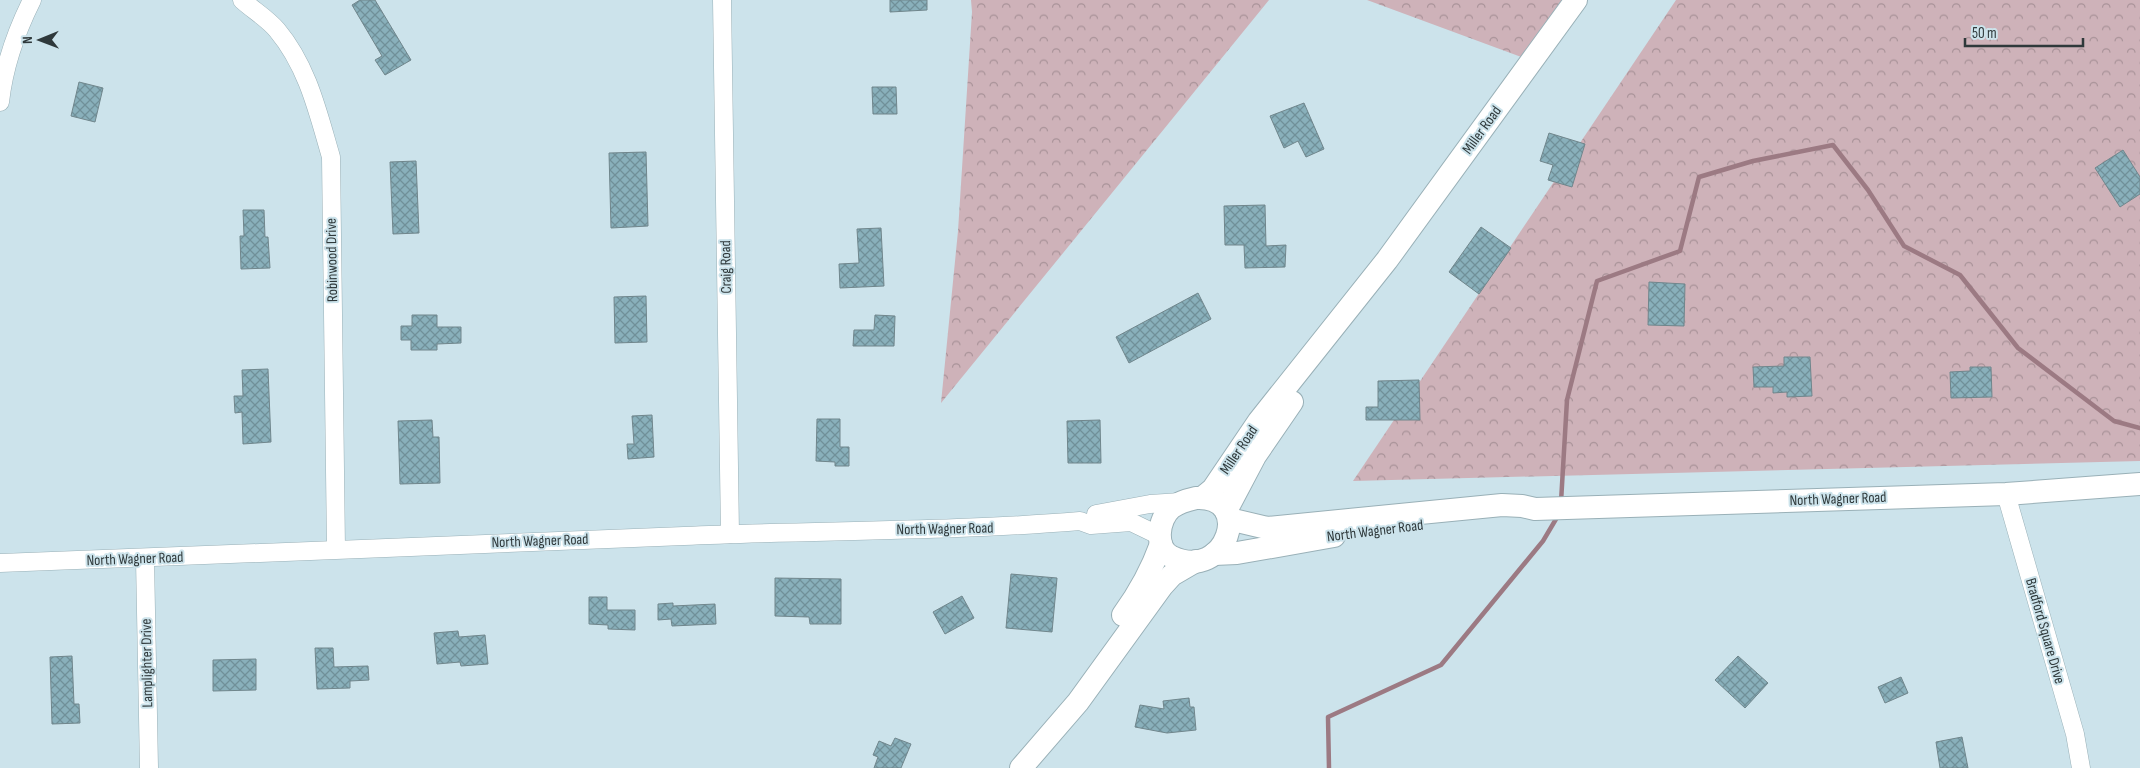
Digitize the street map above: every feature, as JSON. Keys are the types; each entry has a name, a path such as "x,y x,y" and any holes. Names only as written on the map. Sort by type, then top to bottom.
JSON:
{"main road":[{"name":"Miller Road","path":"1192,500 1213,489 1259,421 1387,260 1576,0"},
{"name":"Miller Road","path":"1228,515 1255,456 1360,307 1376,283 1387,260"},
{"name":"North Wagner Road","path":"1228,515 1268,528 1502,505 1542,508 2006,494 2140,484"},
{"path":"1192,500 1218,503 1228,515 1227,538 1223,547 1172,575 1078,702 1020,768 1037,738 1134,599 1154,562 1160,540 1160,526 1170,508 1192,500"},
{"name":"North Wagner Road","path":"1205,558 1328,536 1520,514 1542,508"},
{"path":"1160,540 1170,556 1205,558"}],"street":[{"path":"0,102 3,77 23,17 32,0"},
{"name":"Robinwood Drive","path":"242,0 276,29 299,60 317,107 331,157 336,549"},
{"name":"Craig Road","path":"722,0 730,534"},
{"name":"Bradford Square Drive","path":"2006,494 2075,734 2081,768"},
{"name":"North Wagner Road","path":"1080,522 1088,516 1150,504 1192,500"},
{"name":"North Wagner Road","path":"0,563 145,559 336,549 730,534 991,528 1080,522 1091,525 1131,522 1160,540"},
{"name":"Lamplighter Drive","path":"145,559 149,768"}],"green space":[{"path":"971,0 1269,0 941,403 958,231 972,12"},
{"path":"1367,0 1576,0 1532,61"},
{"path":"1676,0 2140,0 2140,461 1353,481"}],"building":[{"path":"360,0 375,0 411,60 385,75 375,60 382,56 352,5"},
{"path":"890,0 927,0 927,10 890,12"},
{"path":"79,82 103,88 95,122 71,116"},
{"path":"872,87 896,87 897,114 873,114"},
{"path":"1304,103 1324,149 1306,157 1298,141 1284,148 1270,116"},
{"path":"1549,133 1585,144 1572,187 1548,180 1553,165 1540,161"},
{"path":"2123,150 2140,177 2140,194 2120,207 2095,168"},
{"path":"646,152 648,226 611,228 609,153"},
{"path":"416,161 419,233 393,234 390,162"},
{"path":"1265,205 1266,246 1286,245 1285,267 1245,268 1244,245 1225,245 1224,206"},
{"path":"243,210 264,210 265,237 268,237 270,268 241,269 240,236 244,236"},
{"path":"1481,227 1511,248 1479,294 1449,272"},
{"path":"881,228 884,286 840,288 839,264 859,263 857,229"},
{"path":"1649,282 1685,284 1684,326 1648,325"},
{"path":"1198,293 1211,319 1129,363 1116,337"},
{"path":"646,296 647,342 615,343 614,297"},
{"path":"412,315 437,315 437,327 461,327 461,343 437,344 437,350 411,350 411,340 401,340 401,326 412,326"},
{"path":"875,315 895,316 894,346 853,346 854,330 874,330"},
{"path":"1784,357 1810,357 1812,396 1787,397 1787,392 1773,393 1773,387 1754,387 1753,367 1784,366"},
{"path":"1970,367 1991,367 1992,397 1951,398 1950,372 1970,371"},
{"path":"268,369 271,442 243,444 242,412 235,413 234,396 243,396 242,370"},
{"path":"1419,380 1420,420 1366,420 1366,407 1378,407 1378,381"},
{"path":"652,415 654,457 628,459 627,444 634,444 632,416"},
{"path":"817,419 840,419 840,447 849,447 849,466 835,466 835,462 816,461"},
{"path":"432,420 433,437 439,437 440,483 400,484 398,421"},
{"path":"1100,420 1101,463 1068,463 1067,421"},
{"path":"1011,574 1057,578 1052,632 1006,628"},
{"path":"775,578 841,579 841,624 810,624 809,617 775,616"},
{"path":"962,596 974,618 945,634 933,612"},
{"path":"589,597 607,597 607,610 635,610 635,630 608,629 608,625 589,624"},
{"path":"673,603 673,606 715,604 716,624 672,626 671,619 658,620 658,604"},
{"path":"458,631 459,637 485,635 488,664 461,666 460,662 437,664 434,633"},
{"path":"315,648 333,648 334,667 368,666 369,680 350,681 350,688 317,689"},
{"path":"72,656 74,704 79,704 80,723 52,724 50,657"},
{"path":"1738,656 1768,683 1745,708 1715,680"},
{"path":"256,659 256,690 213,691 213,660"},
{"path":"1901,677 1908,693 1885,703 1878,687"},
{"path":"1189,698 1190,707 1194,707 1196,730 1167,733 1135,727 1140,705 1164,709 1163,701"},
{"path":"1962,737 1968,768 1940,768 1936,742"},
{"path":"895,738 911,744 901,768 874,768 878,757 873,755 879,741 891,746"}],"waterway":[{"path":"1561,502 1567,400 1597,281 1680,251 1699,177 1753,161 1833,145 1868,190 1904,246 1960,275 2018,348 2114,421 2140,428"},
{"path":"1329,768 1328,717 1441,665 1543,541 1559,514"}]}
